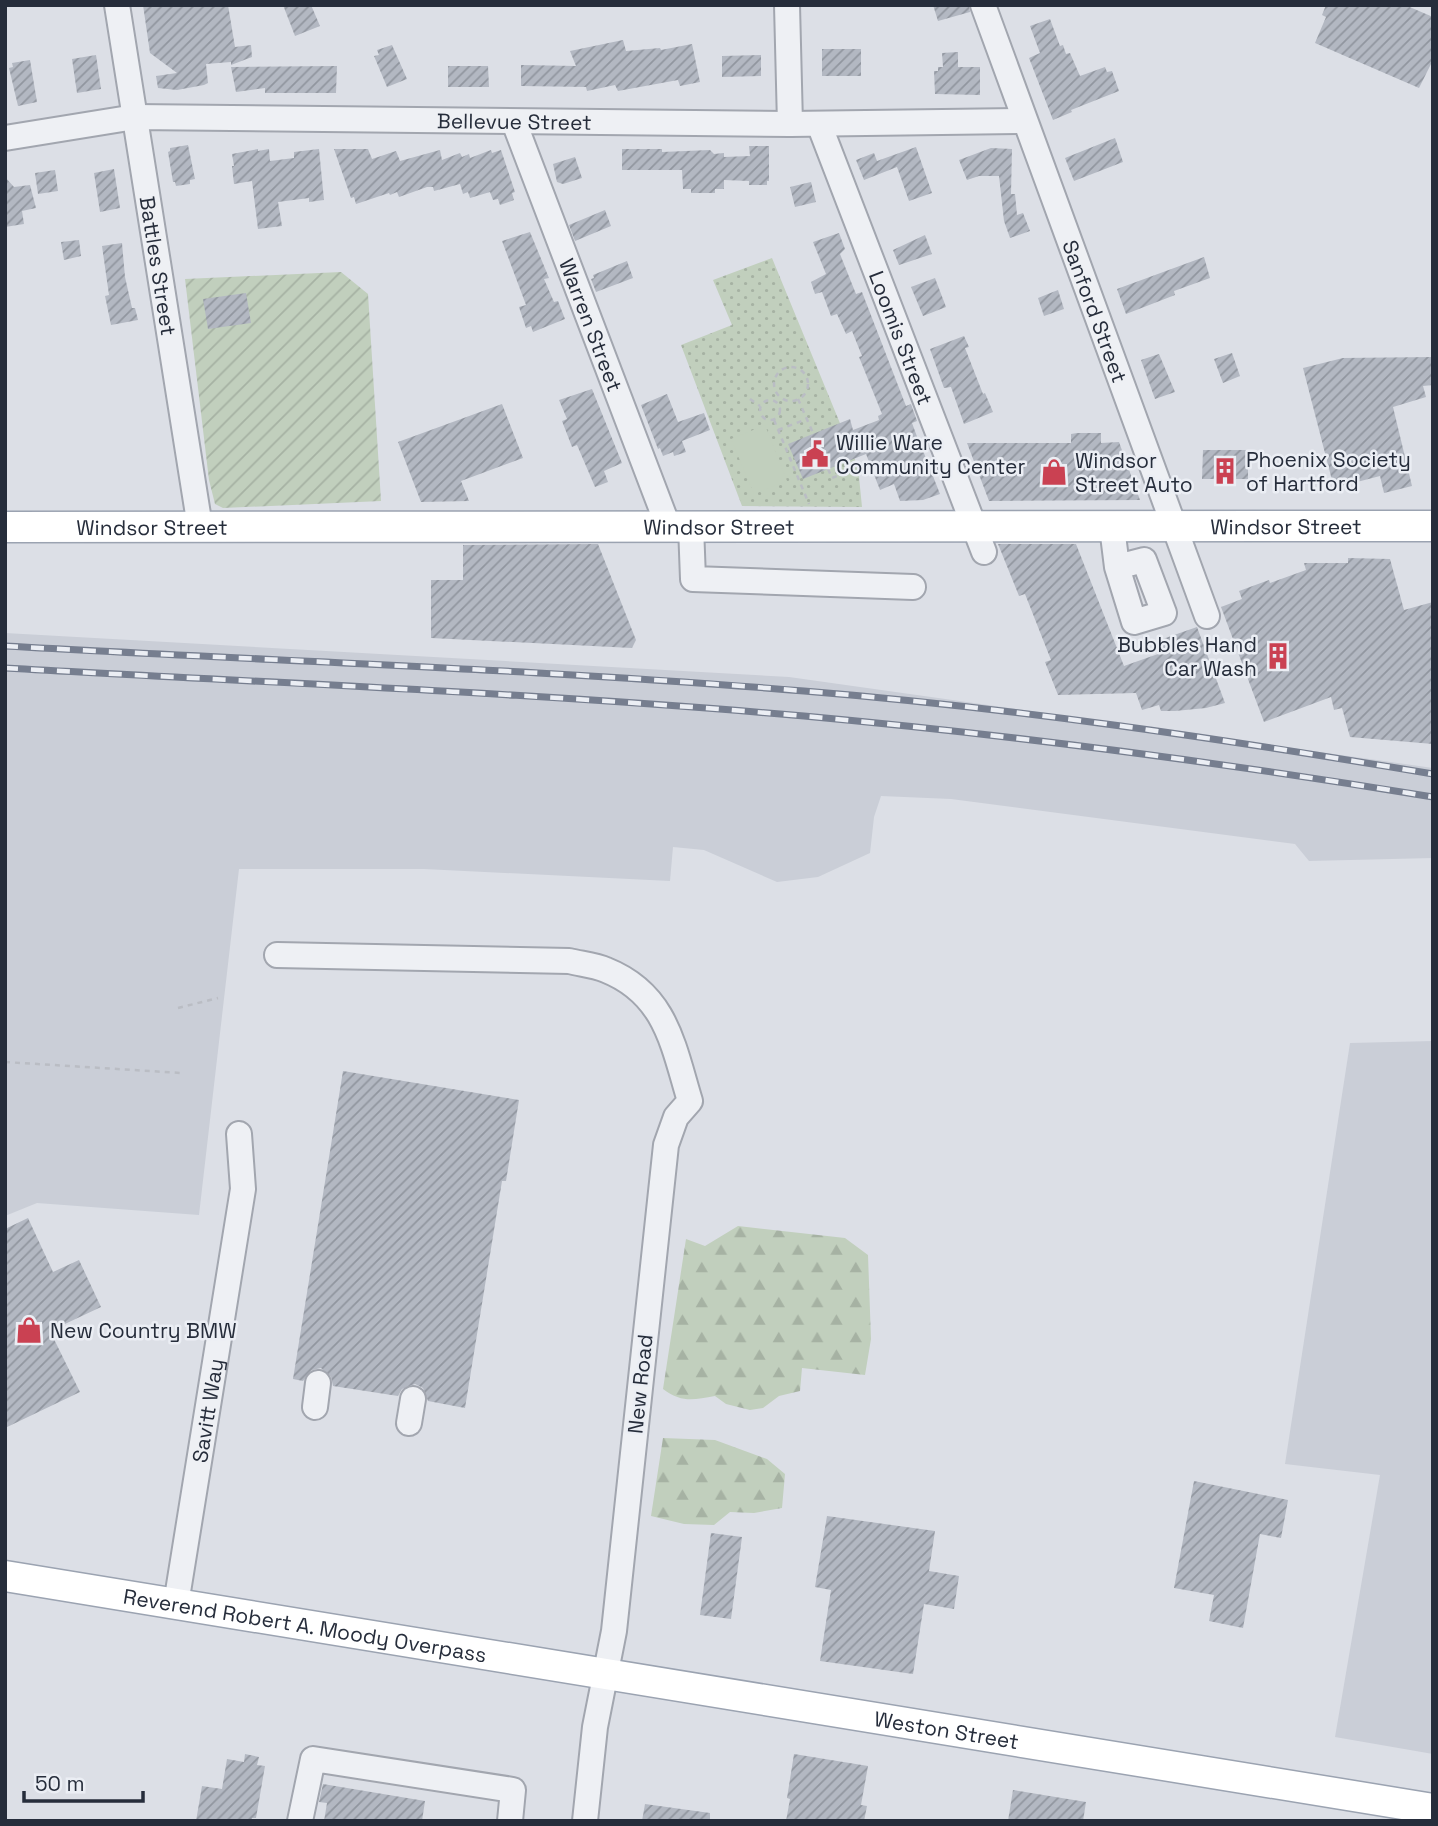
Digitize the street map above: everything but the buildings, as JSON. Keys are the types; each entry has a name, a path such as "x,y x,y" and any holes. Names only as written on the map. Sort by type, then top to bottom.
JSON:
{"main road":[{"name":"Windsor Street","path":"5,527 679,526 979,539 1112,527 1433,526"},
{"name":"Reverend Robert A. Moody Overpass","path":"5,1576 606,1674"},
{"name":"Weston Street","path":"606,1674 1433,1809"}],"street":[{"name":"Battles Street","path":"117,5 200,527"},
{"path":"788,5 790,124"},
{"name":"Sanford Street","path":"983,5 1208,616"},
{"name":"Bellevue Street","path":"5,138 135,117 790,124 1024,121"},
{"name":"Warren Street","path":"514,122 679,526 693,579 913,587"},
{"name":"Loomis Street","path":"819,124 979,539"},
{"path":"1112,527 1117,567"},
{"name":"New Road","path":"276,955 569,961 606,969 638,987 660,1012 690,1101 676,1117 666,1145 614,1631 606,1674"},
{"name":"Savitt Way","path":"176,1604 243,1189 239,1134"},
{"path":"409,1423 413,1399"},
{"path":"585,1821 595,1727 606,1674"},
{"path":"300,1821 313,1759 513,1790 510,1821"}],"path":[{"path":"785,368 796,368 805,374 808,384 805,394 798,399 790,401 780,397 775,387 777,376 785,368"},
{"path":"776,401 780,397"},
{"path":"750,399 760,406 762,416 767,420 774,419 780,412 776,401"},
{"path":"760,406 768,399 776,401"},
{"path":"798,399 813,433"},
{"path":"774,419 811,510"},
{"path":"778,430 807,419"},
{"path":"786,466 792,463"},
{"path":"828,469 832,478 849,471"},
{"path":"178,1008 218,998"},
{"path":"5,1062 181,1073"}],"shaded area":[{"path":"5,633 789,677 1433,768 1433,858 1309,861 1295,844 951,799 881,796 874,817 870,853 818,877 777,882 704,850 673,847 670,881 424,869 239,869 199,1215 37,1203 5,1216"},
{"path":"1433,1041 1433,1754 1335,1737 1380,1475 1285,1464 1350,1043"}],"green space":[{"path":"772,258 858,467 862,507 742,506 681,345 732,325 713,280"},
{"path":"341,272 368,294 381,501 223,508 215,504 209,480 185,279"},
{"path":"765,425 787,481 754,494 731,439"},
{"path":"738,1226 845,1238 868,1255 871,1339 865,1375 802,1368 800,1391 779,1396 763,1408 750,1410 726,1404 715,1396 688,1399 676,1397 663,1389 686,1239 705,1246"},
{"path":"663,1438 715,1440 767,1459 785,1474 782,1508 754,1513 730,1512 714,1525 684,1524 651,1516"}],"railway":[{"path":"5,646 604,677 883,698 1119,726 1433,774"},
{"path":"5,668 504,695 804,716 1119,751 1433,797"}],"place":[{"name":"Willie Ware Community Center","path":"815,454"},
{"name":"Phoenix Society of Hartford","path":"1225,471"},
{"name":"Windsor Street Auto","path":"1054,472"},
{"name":"Bubbles Hand Car Wash","path":"1278,656"},
{"name":"New Country BMW","path":"29,1330"}]}
